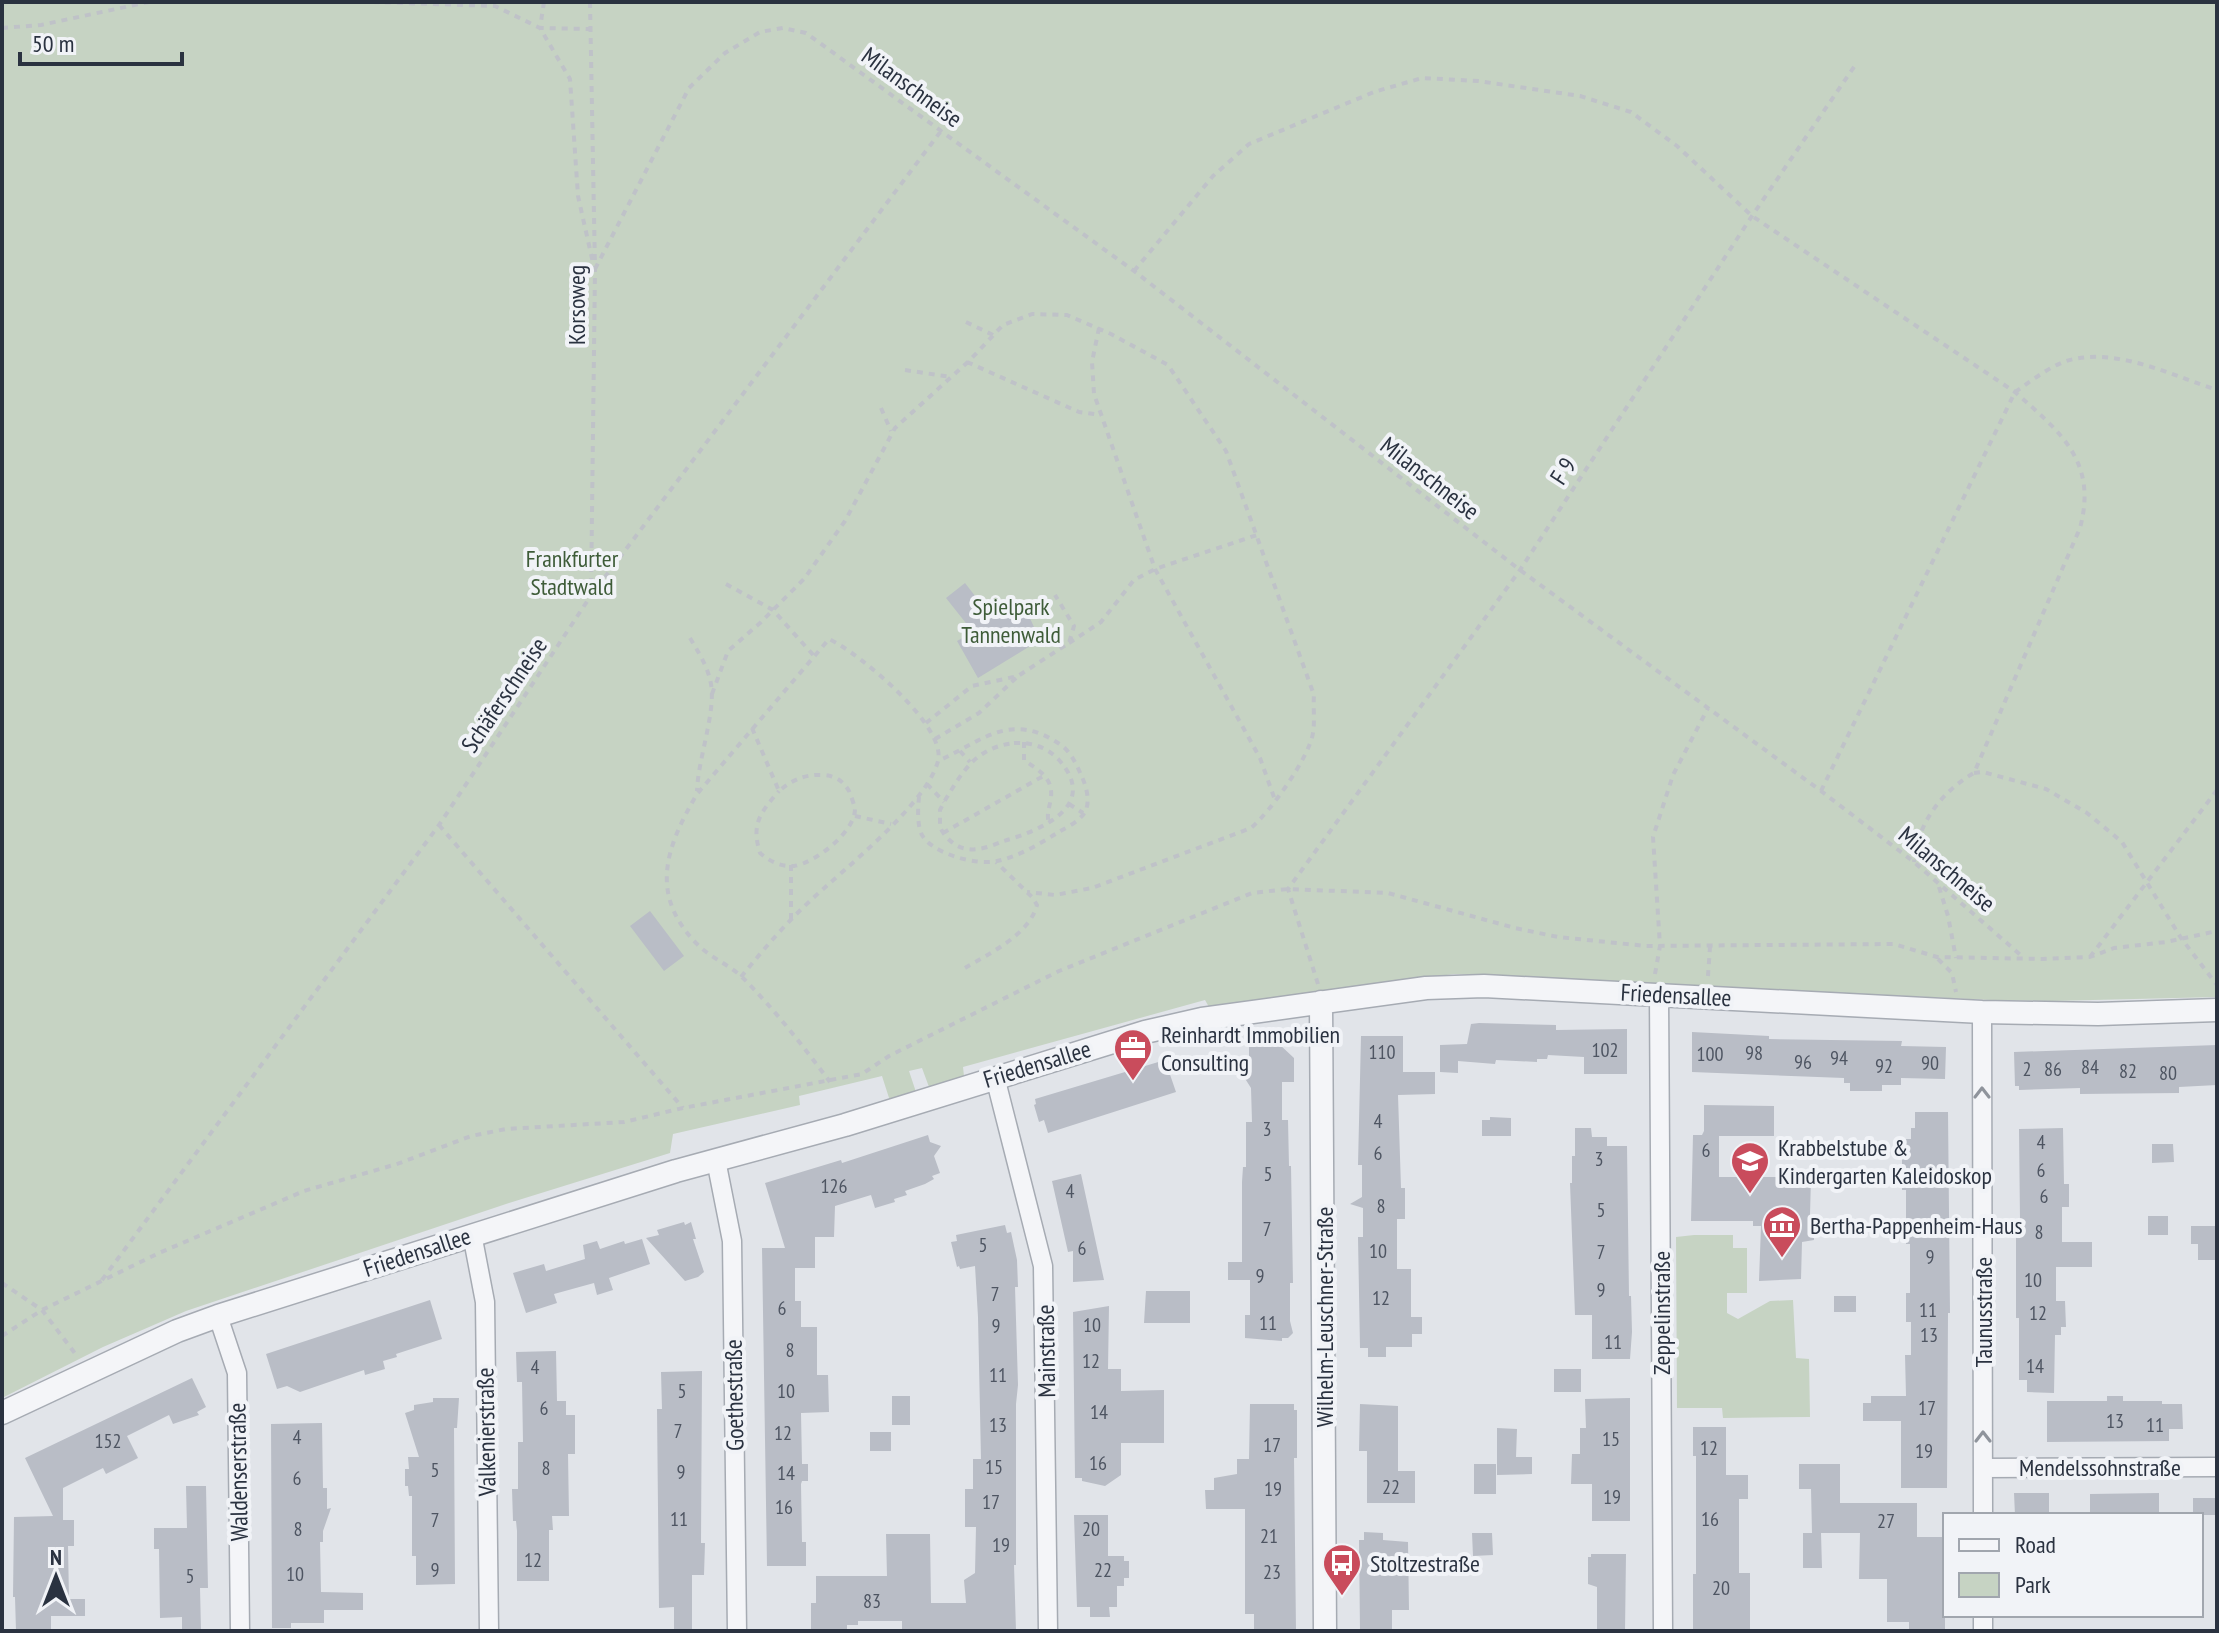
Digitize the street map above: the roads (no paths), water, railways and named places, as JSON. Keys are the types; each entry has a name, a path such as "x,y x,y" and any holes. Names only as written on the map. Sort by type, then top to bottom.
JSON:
{"street":[{"name":"Friedensallee","path":"2,1413 177,1331 218,1316 472,1234 1172,1025 1454,986 1974,1012 2063,1014 2217,1010"},
{"name":"Zeppelinstraße","path":"1659,995 1663,1631"},
{"name":"Wilhelm-Leuschner-Straße","path":"1321,1002 1325,1631"},
{"name":"Taunusstraße","path":"1974,1012 1983,1513"},
{"name":"Mainstraße","path":"995,1077 1043,1266 1046,1307 1048,1631"},
{"name":"Goethestraße","path":"716,1160 732,1241 737,1631"},
{"name":"Valkenierstraße","path":"472,1234 485,1302 489,1631"},
{"name":"Waldenserstraße","path":"218,1316 237,1373 240,1631"},
{"name":"Mendelssohnstraße","path":"1983,1468 2217,1467"}],"place":[{"name":"Reinhardt Immobilien Consulting","path":"1133,1082"},
{"name":"Krabbelstube & Kindergarten Kaleidoskop","path":"1750,1195"},
{"name":"Bertha-Pappenheim-Haus","path":"1782,1259"},
{"name":"Stoltzestraße","path":"1342,1597"}],"park label":[{"name":"Frankfurter Stadtwald","path":"572,572"},
{"name":"Spielpark Tannenwald","path":"1011,620"}]}
